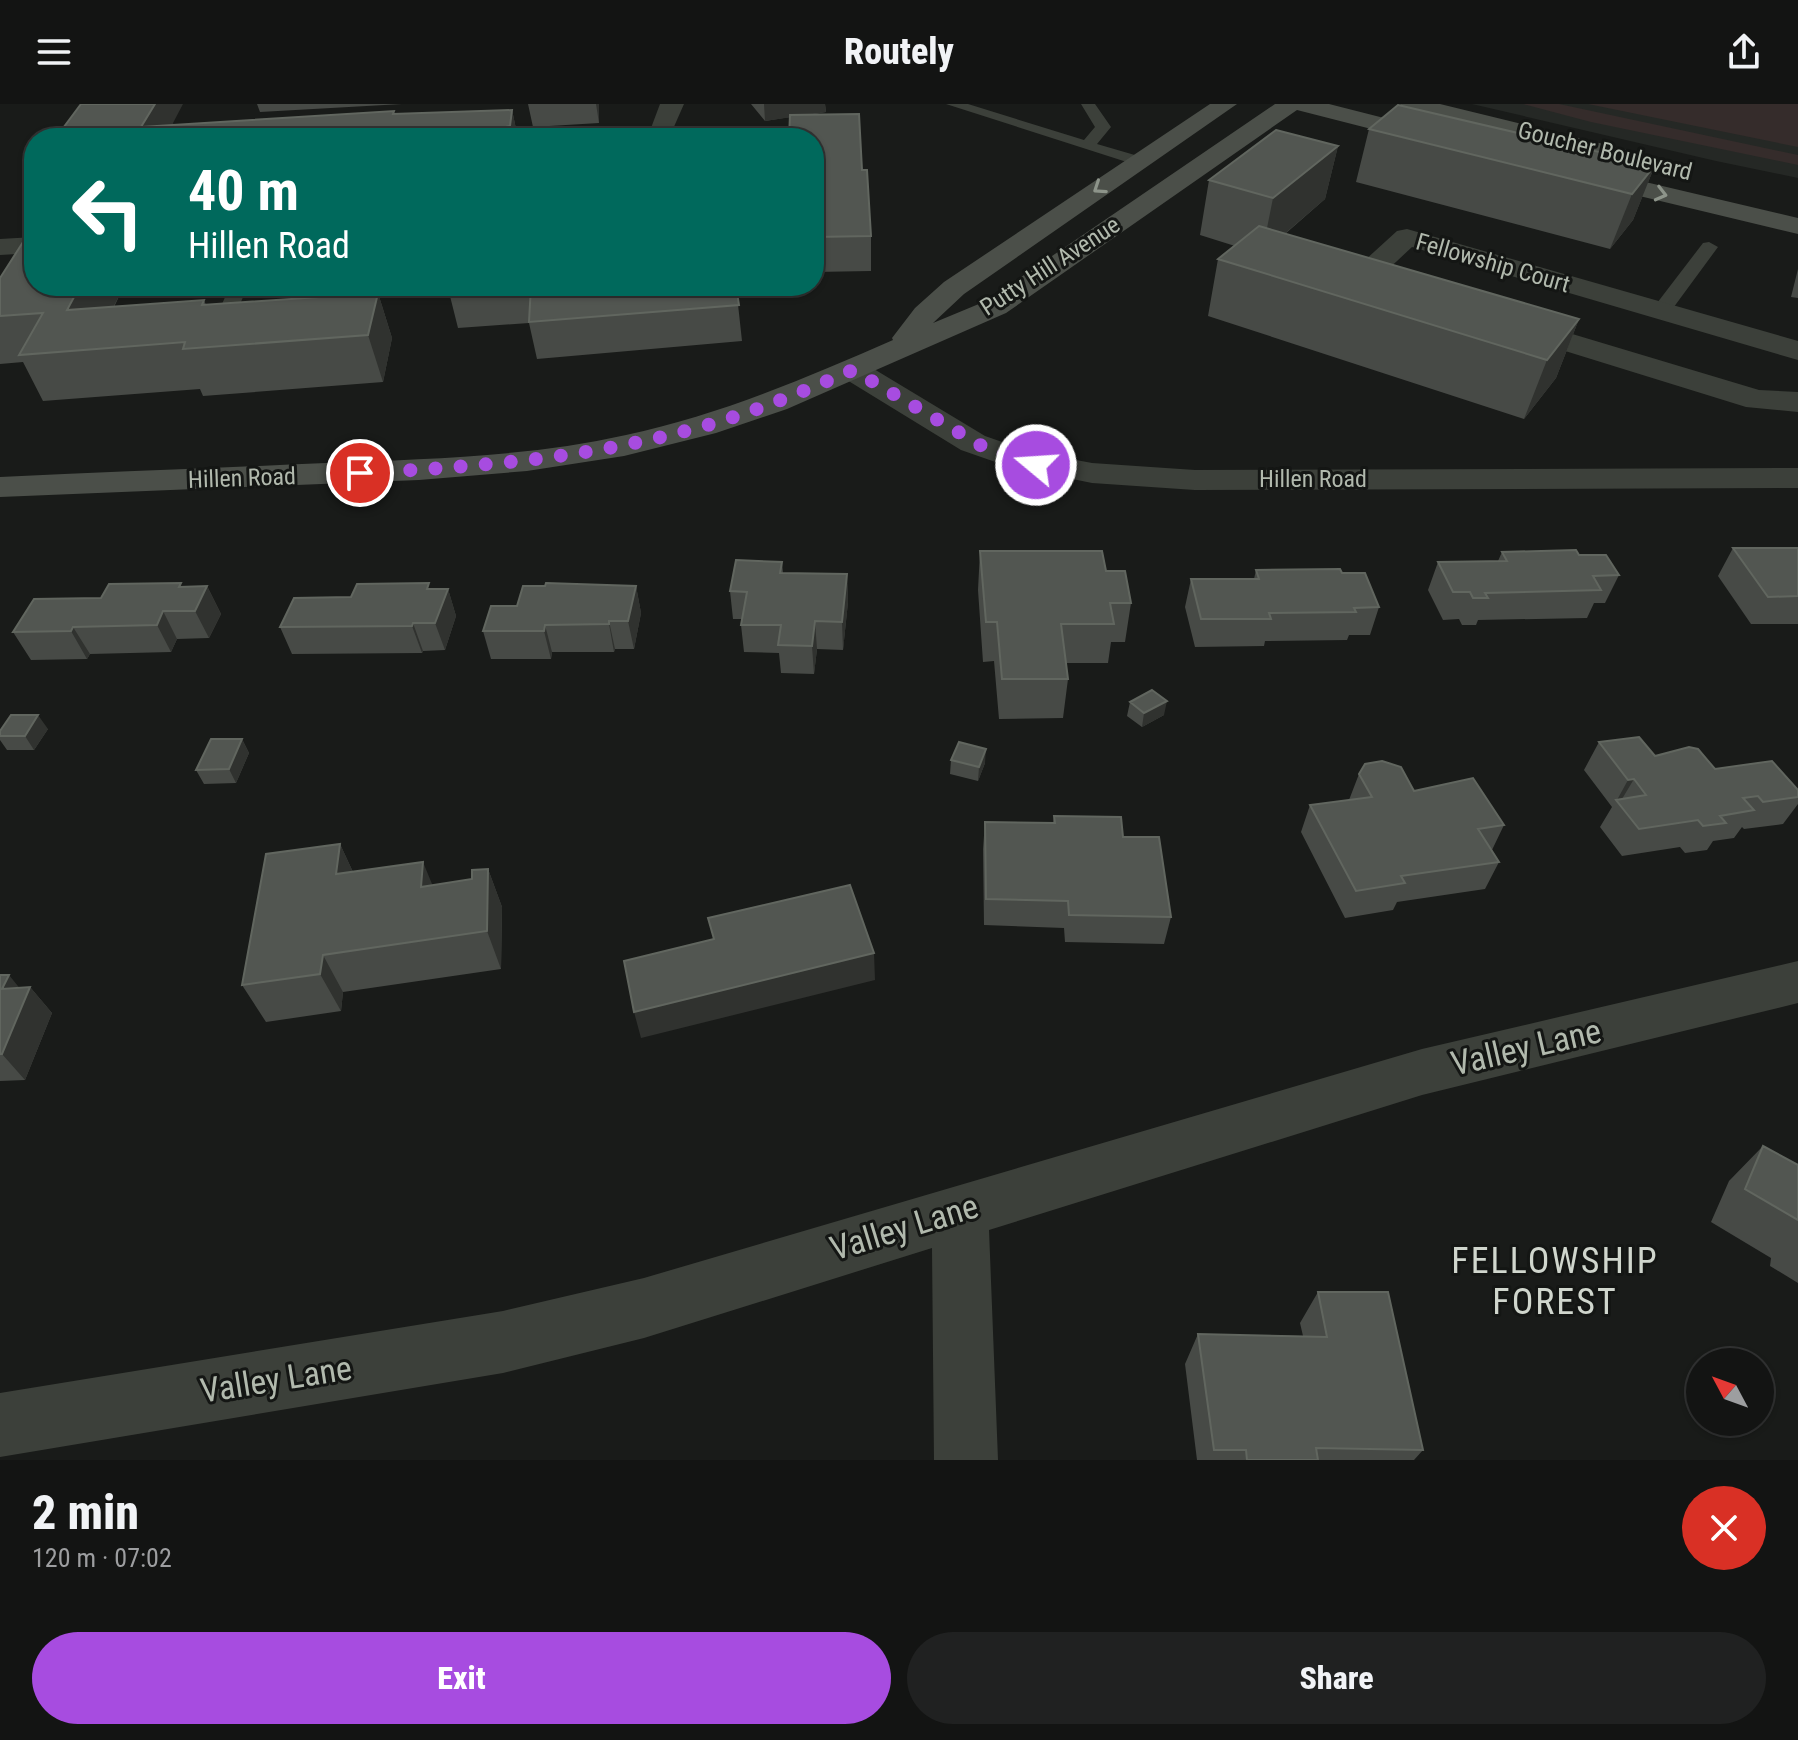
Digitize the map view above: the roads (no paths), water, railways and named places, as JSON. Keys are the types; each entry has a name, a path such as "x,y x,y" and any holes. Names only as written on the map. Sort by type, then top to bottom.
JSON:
{"street":[{"path":"663,128 672,104"},
{"path":"1177,104 1188,129"},
{"name":"Putty Hill Avenue","path":"900,346 925,314 954,288 1225,104"},
{"name":"Goucher Boulevard","path":"1412,104 1657,165"},
{"path":"1432,104 1458,115"},
{"path":"1297,116 1342,127 1422,135 1452,142"},
{"name":"Putty Hill Avenue","path":"900,346 996,307 1244,135 1297,116"},
{"name":"Goucher Boulevard","path":"1557,169 1798,226"},
{"name":"Fellowship Court","path":"1426,298 1362,278 1407,237 1798,351"},
{"path":"0,247 24,246"},
{"name":"Fellowship Court","path":"1481,315 1757,400 1798,402"},
{"name":"Hillen Road","path":"0,487 419,470 527,461 624,446 704,426 776,402 853,370 900,346"},
{"name":"Hillen Road","path":"853,370 987,449 1036,465 1108,476 1195,480 1798,478"},
{"name":"Valley Lane","path":"0,1425 503,1342 644,1308 1422,1072 1798,982"},
{"path":"960,1210 966,1460"}],"lane":[{"path":"1087,146 1103,127 1088,104"},
{"path":"967,106 997,120 1139,161"},
{"path":"997,120 1016,109"},
{"path":"1661,311 1709,247"},
{"path":"227,313 235,296"}],"district":[{"name":"FELLOWSHIP FOREST","path":"1555,1280"}]}
